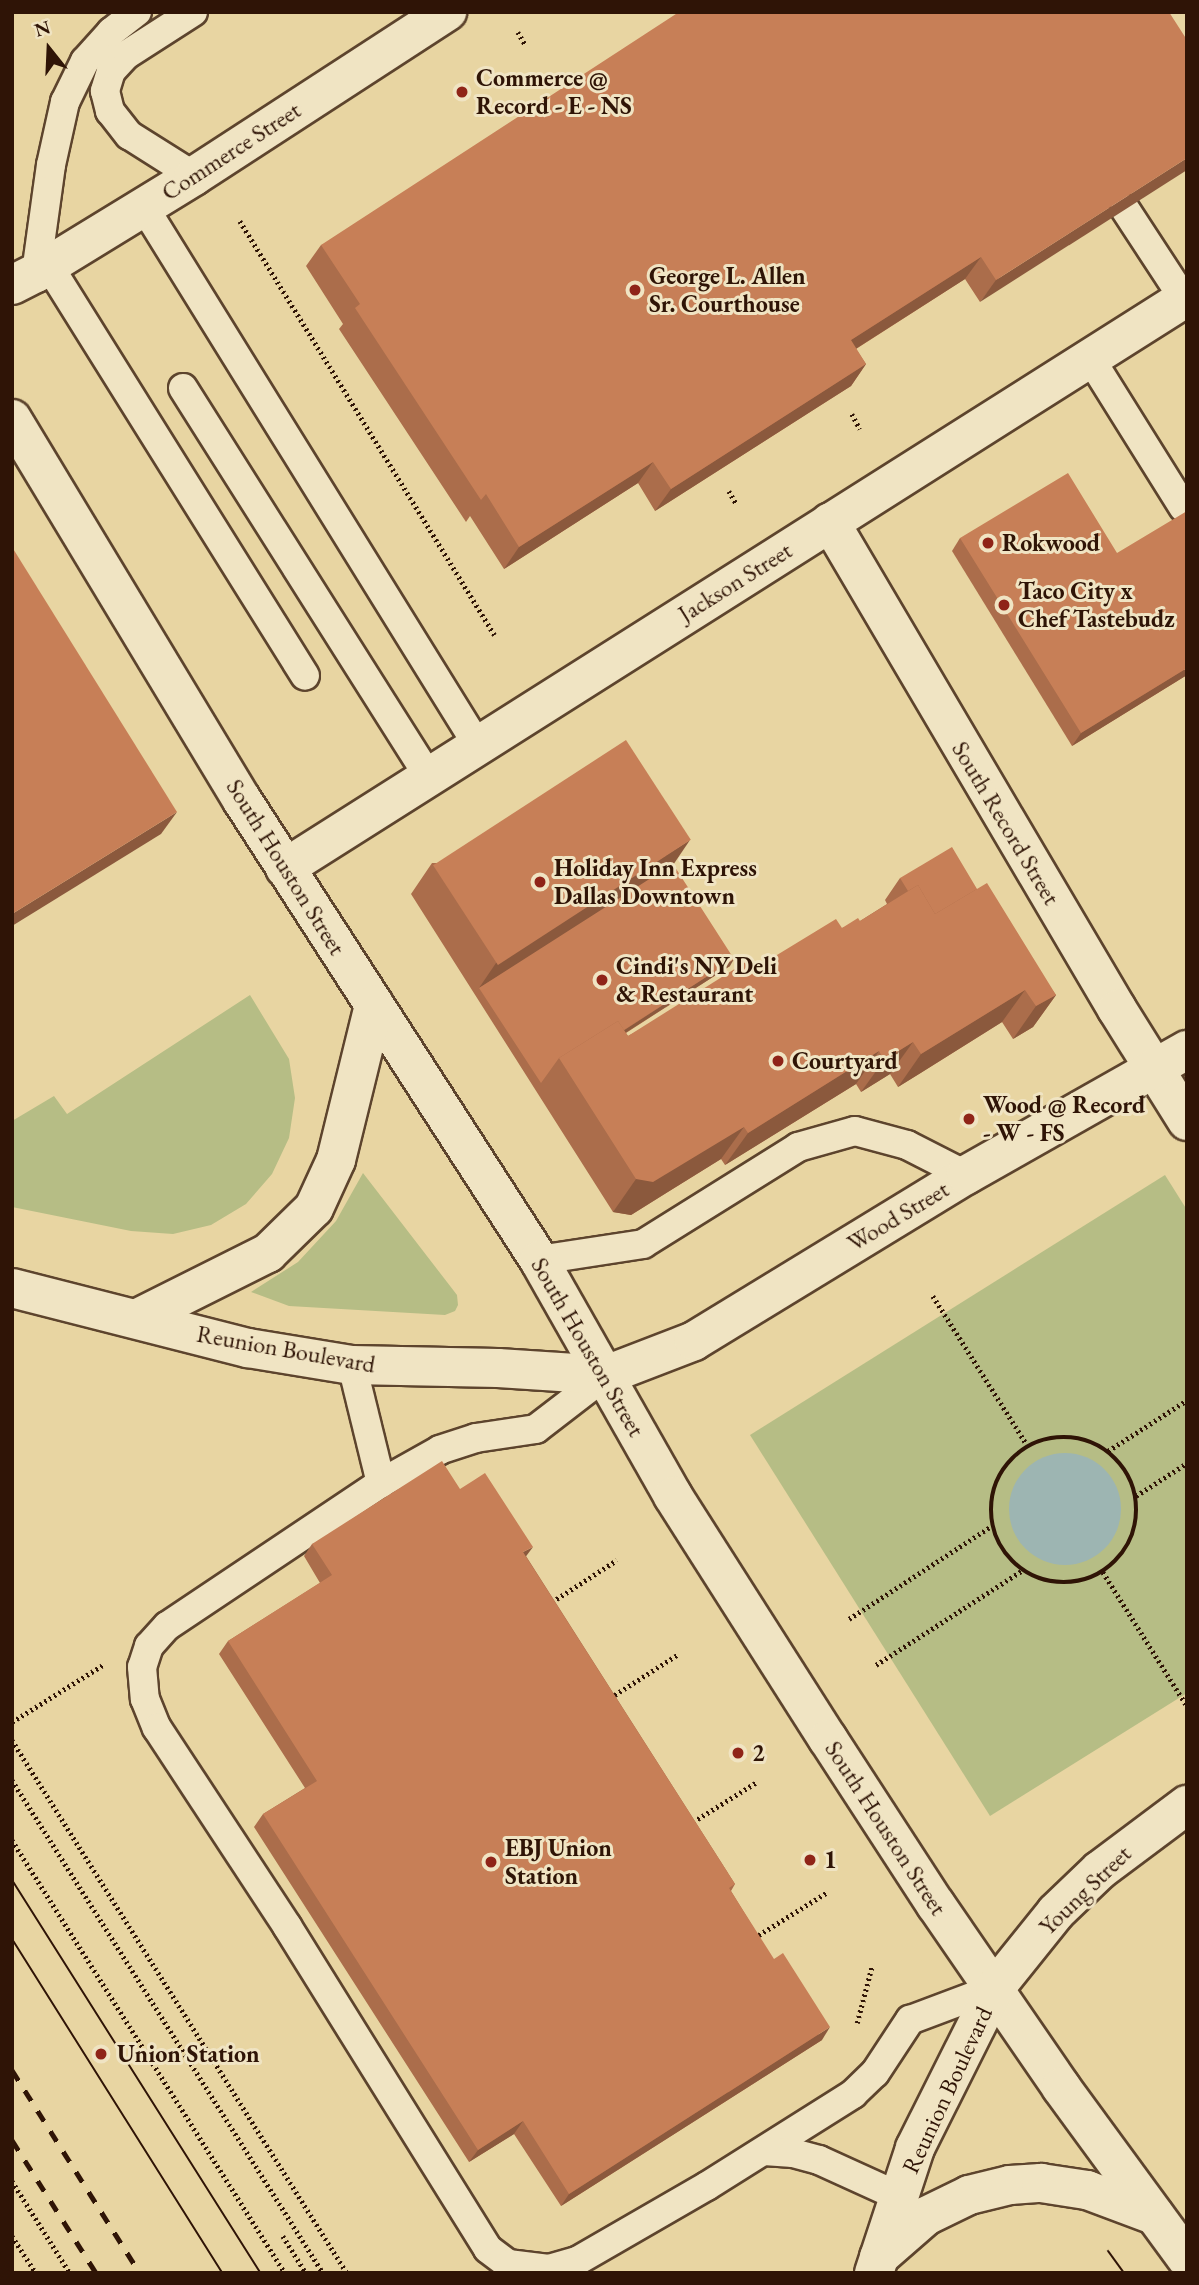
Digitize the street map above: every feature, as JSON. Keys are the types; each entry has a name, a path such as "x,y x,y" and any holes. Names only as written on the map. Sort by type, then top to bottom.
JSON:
{"main road":[{"name":"Commerce Street","path":"32,275 194,176 447,12"},
{"name":"Jackson Street","path":"285,868 1185,298"},
{"name":"South Houston Street","path":"12,419 285,868 538,1260 607,1375 680,1507 929,1894 1061,2087 1187,2259"},
{"name":"South Record Street","path":"830,522 1117,1009 1170,1059 1187,1121"},
{"path":"136,1319 268,1253 314,1208 336,1160 374,1005"},
{"name":"Wood Street","path":"607,1375 694,1341 966,1175 1170,1059"},
{"name":"Reunion Boulevard","path":"12,1288 248,1348 352,1365 498,1368 607,1375"},
{"name":"Young Street","path":"995,1988 1056,1912 1100,1870 1187,1805"},
{"name":"Reunion Boulevard","path":"875,2266 915,2148 995,1988"},
{"path":"875,2266 926,2216 969,2194 1010,2185 1041,2183 1087,2190 1154,2215"}],"lane":[{"path":"137,12 111,32 85,61 65,103 32,275 305,675"},
{"path":"193,12 126,55 111,71 105,91 118,124 128,135 194,176"},
{"path":"144,207 478,746"},
{"path":"1125,209 1185,298"},
{"path":"1090,358 1183,507"},
{"path":"183,388 429,777"},
{"path":"538,1260 643,1244 798,1147 855,1131 908,1145 966,1175"},
{"path":"352,1365 381,1483"},
{"path":"607,1375 536,1429 476,1438 440,1450 381,1483 167,1626 149,1646 142,1667 145,1699 157,1728 286,1926 488,2249 508,2264 549,2270 577,2261 764,2151 853,2094 876,2073 910,2020 995,1988"},
{"path":"764,2151 793,2153 819,2160 898,2196"}],"path":[{"path":"518,32 525,44"},
{"path":"240,221 495,635"},
{"path":"852,414 860,429"},
{"path":"729,491 736,503"},
{"path":"933,1296 1028,1446"},
{"path":"1108,1451 1187,1400"},
{"path":"1061,1437 1093,1443 1108,1451 1129,1476 1136,1496 1136,1525 1124,1552 1102,1572 1083,1580 1062,1583 1034,1577 1023,1570 1009,1558 992,1525 993,1494 998,1480 1016,1455 1028,1446 1061,1437"},
{"path":"1136,1496 1187,1463"},
{"path":"849,1619 992,1525"},
{"path":"542,1608 617,1559"},
{"path":"876,1665 1023,1570"},
{"path":"1102,1572 1187,1706"},
{"path":"603,1703 677,1655"},
{"path":"12,1722 113,1660 142,1667"},
{"path":"12,1740 347,2273"},
{"path":"12,1780 323,2273"},
{"path":"683,1828 757,1782"},
{"path":"12,1840 285,2273"},
{"path":"747,1942 827,1893"},
{"path":"856,2028 872,1966"},
{"path":"12,2181 70,2273"},
{"path":"12,2236 36,2273"},
{"path":"283,2236 306,2273"}],"green space":[{"path":"250,995 289,1059 295,1098 289,1138 272,1174 246,1204 211,1225 173,1234 131,1231 12,1207 12,1121 54,1096 67,1114"},
{"path":"363,1173 457,1295 458,1305 455,1311 445,1315 289,1306 251,1292 298,1262 336,1221"},
{"path":"1165,1175 1187,1210 1187,1693 990,1816 750,1435"}],"water":[{"path":"1065,1453 1086,1457 1104,1470 1117,1488 1121,1509 1117,1530 1104,1548 1086,1561 1065,1565 1044,1561 1026,1548 1013,1530 1009,1509 1013,1488 1026,1470 1044,1457"}],"building":[{"name":"George L. Allen Sr. Courthouse","path":"679,12 1169,12 1187,40 1187,158 996,280 981,257 851,340 866,364 671,489 653,462 519,547 486,494 481,500 355,308 360,304 321,245"},
{"path":"1068,473 1117,553 1187,511 1187,668 1081,733 960,538"},
{"path":"12,547 177,812 12,914"},
{"name":"Holiday Inn Express Dallas Downtown","path":"626,740 691,840 498,965 433,865"},
{"path":"952,847 977,889 935,914 918,885 908,891 900,878"},
{"name":"Cindi's NY Deli & Restaurant","path":"673,864 734,959 624,1030 618,1021 559,1058 541,1083 479,988"},
{"name":"Courtyard","path":"987,883 1056,995 1036,1006 1025,990 921,1054 913,1042 884,1060 879,1051 748,1133 744,1127 653,1182 636,1179 559,1058 618,1021 628,1036 749,960 754,969 836,919 842,928 858,918 860,921 918,885 935,914"},
{"name":"EBJ Union Station","path":"442,1461 460,1489 485,1473 533,1547 523,1552 735,1884 729,1888 774,1959 783,1953 830,2027 569,2194 523,2121 478,2150 263,1814 317,1781 228,1641 332,1575 312,1544"}],"tram line":[{"path":"12,1880 260,2273"},
{"path":"12,1939 222,2273"},
{"path":"1108,2251 1124,2273"}],"railway":[{"path":"12,2070 140,2273"},
{"path":"12,2140 96,2273"}],"place":[{"name":"Commerce @ Record - E - NS","path":"462,92"},
{"name":"George L. Allen Sr. Courthouse","path":"635,290"},
{"name":"Rokwood","path":"988,543"},
{"name":"Taco City x Chef Tastebudz","path":"1004,605"},
{"name":"Holiday Inn Express Dallas Downtown","path":"540,882"},
{"name":"Cindi's NY Deli & Restaurant","path":"602,980"},
{"name":"Courtyard","path":"778,1061"},
{"name":"Wood @ Record - W - FS","path":"969,1119"},
{"name":"2","path":"738,1753"},
{"name":"1","path":"810,1860"},
{"name":"EBJ Union Station","path":"491,1862"},
{"name":"Union Station","path":"101,2054"}]}
